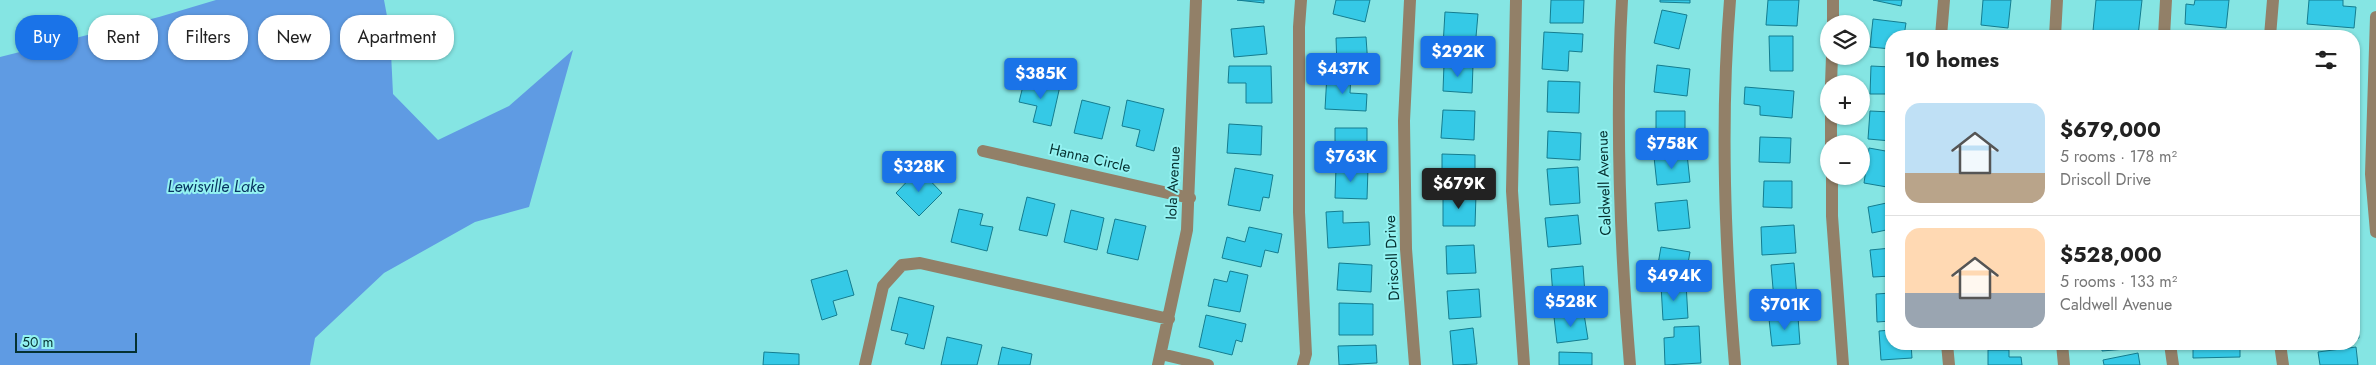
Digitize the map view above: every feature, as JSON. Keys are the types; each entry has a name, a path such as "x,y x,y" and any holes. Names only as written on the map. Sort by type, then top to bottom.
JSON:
{"street":[{"name":"Iola Avenue","path":"1160,360 1187,230 1190,198 1196,0"},
{"path":"1301,0 1298,27 1299,212 1306,354 1303,365"},
{"name":"Driscoll Drive","path":"1410,0 1404,121 1406,250 1415,365"},
{"path":"1516,0 1512,191 1524,365"},
{"name":"Caldwell Avenue","path":"1622,0 1618,115 1624,286 1630,365"},
{"path":"1730,0 1725,60 1724,158 1727,267 1735,365"},
{"path":"1833,0 1833,15"},
{"path":"1942,30 1944,0"},
{"path":"2055,30 2057,0"},
{"path":"2164,30 2166,0"},
{"path":"2270,30 2273,0"},
{"path":"2376,17 2371,174 2376,232"},
{"name":"Hanna Circle","path":"983,151 1190,198"},
{"path":"1832,185 1833,226 1843,365"},
{"path":"864,365 883,286 902,265 920,263 1169,319"},
{"path":"1947,350 1949,365"},
{"path":"2063,350 2064,365"},
{"path":"2171,350 2173,365"},
{"path":"2281,350 2283,365"},
{"path":"1160,360 1208,365"}],"water":[{"name":"Lewisville Lake","path":"216,0 384,0 387,15 340,15 340,60 391,60 393,94 438,140 509,106 573,50 529,207 475,222 384,273 315,338 310,365 0,365 0,57 15,53 15,60 78,60 78,37 88,35 88,60 158,60 159,17"}],"building":[{"path":"1237,0 1264,0 1264,3"},
{"path":"1336,0 1370,0 1365,22 1333,14"},
{"path":"1551,0 1584,0 1583,23 1550,23"},
{"path":"1660,0 1690,0 1690,3 1660,2"},
{"path":"1768,0 1799,0 1797,26 1766,25"},
{"path":"1873,0 1902,0 1901,6"},
{"path":"1983,0 2011,0 2008,28 1981,25"},
{"path":"2096,0 2142,0 2139,30 2093,30"},
{"path":"2195,0 2229,0 2226,28 2185,24 2186,4 2194,5"},
{"path":"2309,0 2343,0 2343,6 2356,7 2354,28 2307,24"},
{"path":"1662,10 1687,15 1679,49 1654,43"},
{"path":"1445,12 1478,14 1475,48 1443,46"},
{"path":"1873,19 1906,23 1905,30 1885,30 1885,48 1870,47"},
{"path":"1264,26 1267,54 1234,57 1231,29"},
{"path":"1544,32 1583,34 1582,52 1569,51 1568,71 1542,69"},
{"path":"1769,36 1793,36 1793,71 1770,71"},
{"path":"1366,37 1368,66 1337,67 1336,38"},
{"path":"1444,64 1473,65 1472,93 1443,91"},
{"path":"1657,65 1690,69 1687,96 1654,92"},
{"path":"1229,66 1271,66 1272,103 1246,103 1246,83 1228,83"},
{"path":"1871,66 1885,67 1885,94 1870,94"},
{"path":"1327,74 1351,75 1350,93 1367,94 1366,111 1325,109"},
{"path":"1025,78 1060,86 1051,126 1033,122 1037,106 1019,102"},
{"path":"1548,81 1580,82 1579,113 1547,112"},
{"path":"1745,87 1794,91 1792,118 1760,115 1760,106 1744,104"},
{"path":"1082,100 1110,107 1102,139 1074,133"},
{"path":"1127,100 1164,109 1154,151 1136,146 1140,130 1122,126"},
{"path":"1443,110 1475,111 1474,140 1441,138"},
{"path":"1656,111 1685,111 1685,138 1656,138"},
{"path":"1870,111 1885,112 1885,140 1870,139 1870,135 1868,135"},
{"path":"1229,124 1262,126 1261,155 1227,153"},
{"path":"1335,128 1367,128 1367,157 1335,157"},
{"path":"1548,131 1581,133 1580,160 1547,158"},
{"path":"1760,137 1791,138 1790,163 1759,162"},
{"path":"1870,148 1885,151 1885,187 1870,184"},
{"path":"1442,154 1475,155 1475,183 1442,183"},
{"path":"1687,154 1690,182 1657,185 1654,157"},
{"path":"1336,167 1368,168 1367,199 1335,198"},
{"path":"1578,167 1580,203 1550,205 1547,169"},
{"path":"1235,168 1273,175 1269,198 1263,197 1260,211 1228,205"},
{"path":"919,169 942,193 919,216 896,193"},
{"path":"1764,181 1792,181 1792,208 1763,207"},
{"path":"1443,194 1476,194 1475,226 1443,226"},
{"path":"1027,197 1055,204 1047,236 1019,230"},
{"path":"1687,200 1690,228 1658,231 1655,203"},
{"path":"1885,203 1885,230 1872,233 1868,207"},
{"path":"959,209 983,214 980,225 993,227 987,251 951,242"},
{"path":"1071,210 1104,218 1097,250 1064,242"},
{"path":"1343,211 1343,223 1369,222 1370,245 1328,248 1326,212"},
{"path":"1578,215 1581,244 1548,247 1545,218"},
{"path":"1115,219 1146,226 1138,260 1107,253"},
{"path":"1794,225 1796,253 1762,255 1761,227"},
{"path":"1249,227 1282,234 1278,253 1265,250 1261,267 1222,258 1227,237 1245,242"},
{"path":"1474,245 1476,273 1447,274 1446,246"},
{"path":"1661,247 1690,252 1686,275 1657,270"},
{"path":"1885,249 1885,276 1873,277 1870,250"},
{"path":"1339,263 1372,265 1371,292 1337,290"},
{"path":"1794,263 1797,297 1774,300 1771,265"},
{"path":"1583,266 1585,294 1553,296 1551,269"},
{"path":"847,270 854,295 833,301 837,315 822,320 811,280"},
{"path":"1230,271 1248,275 1240,312 1208,306 1214,279 1227,282"},
{"path":"1686,283 1688,318 1663,320 1661,285"},
{"path":"1479,289 1481,317 1449,319 1447,291"},
{"path":"1885,293 1885,321 1877,322 1876,294"},
{"path":"899,297 934,306 924,349 905,344 908,334 891,330"},
{"path":"1339,303 1373,304 1373,335 1339,335"},
{"path":"1584,314 1588,339 1557,343 1554,317"},
{"path":"1206,315 1246,324 1242,342 1236,340 1232,355 1199,347"},
{"path":"1798,317 1800,344 1772,346 1769,319"},
{"path":"1699,326 1701,363 1665,365 1664,338 1674,337 1674,327"},
{"path":"1473,328 1477,364 1453,365 1450,331"},
{"path":"1885,330 1885,350 1911,350 1912,358 1881,360 1879,331"},
{"path":"947,337 982,345 977,365 941,365"},
{"path":"1376,345 1377,363 1339,365 1338,346"},
{"path":"1002,347 1032,354 1030,365 998,365"},
{"path":"1988,350 2009,350 2009,357 2021,357 2022,365 1988,365"},
{"path":"2193,350 2240,350 2240,357 2193,358"},
{"path":"2356,350 2358,365 2320,365 2318,352"},
{"path":"764,352 799,354 799,365 763,365"},
{"path":"1559,352 1592,353 1592,365 1559,365"},
{"path":"2138,353 2140,365 2104,365 2103,360"}]}
